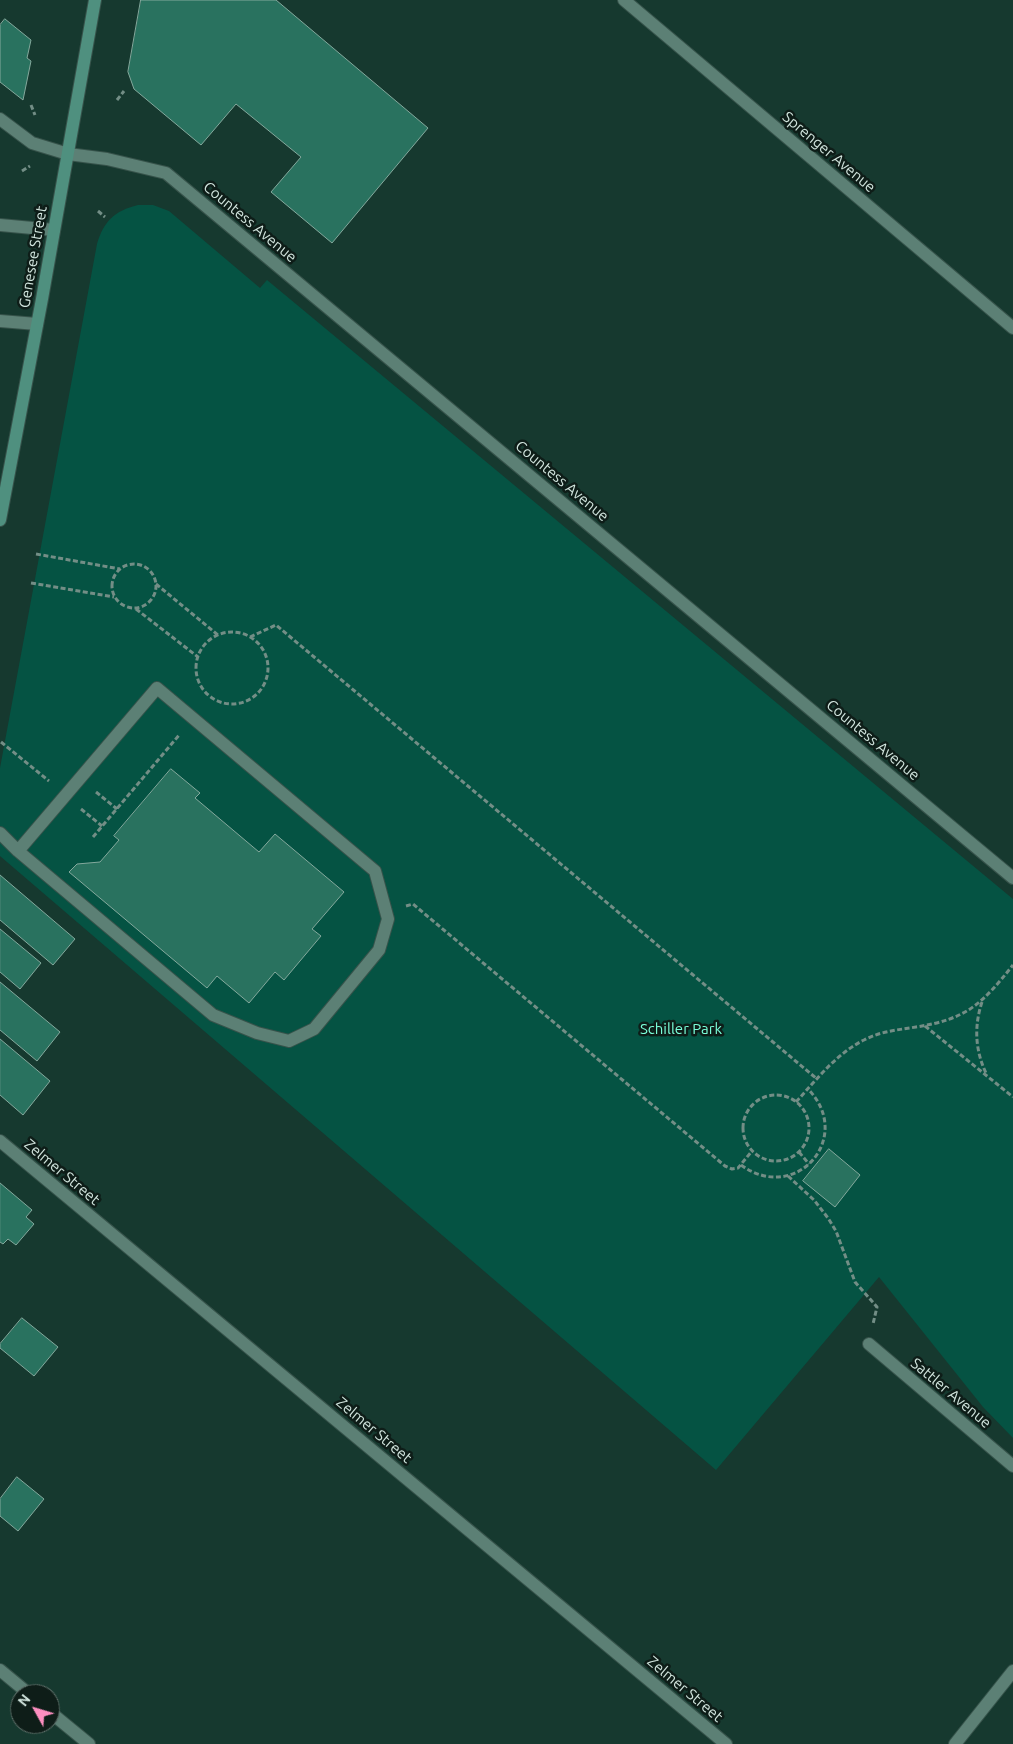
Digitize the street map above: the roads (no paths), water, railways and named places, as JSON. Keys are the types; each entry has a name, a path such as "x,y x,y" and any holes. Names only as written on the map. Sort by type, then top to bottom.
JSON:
{"main road":[{"name":"Genesee Street","path":"0,520 95,0"}],"street":[{"name":"Sprenger Avenue","path":"624,0 1013,328"},
{"name":"Countess Avenue","path":"0,119 32,143 68,154 107,159 166,173 1013,878"},
{"path":"0,225 54,230"},
{"path":"0,321 37,324"},
{"path":"0,833 18,851 213,1015 257,1033 289,1040 314,1029 379,950 388,919 375,871 157,688 18,851"},
{"name":"Zelmer Street","path":"0,1141 726,1744"},
{"name":"Sattler Avenue","path":"868,1344 1013,1466"},
{"path":"0,1670 17,1684"},
{"path":"955,1744 1013,1671"},
{"path":"60,1720 89,1744"}],"park label":[{"name":"Schiller Park","path":"681,1029"}]}
